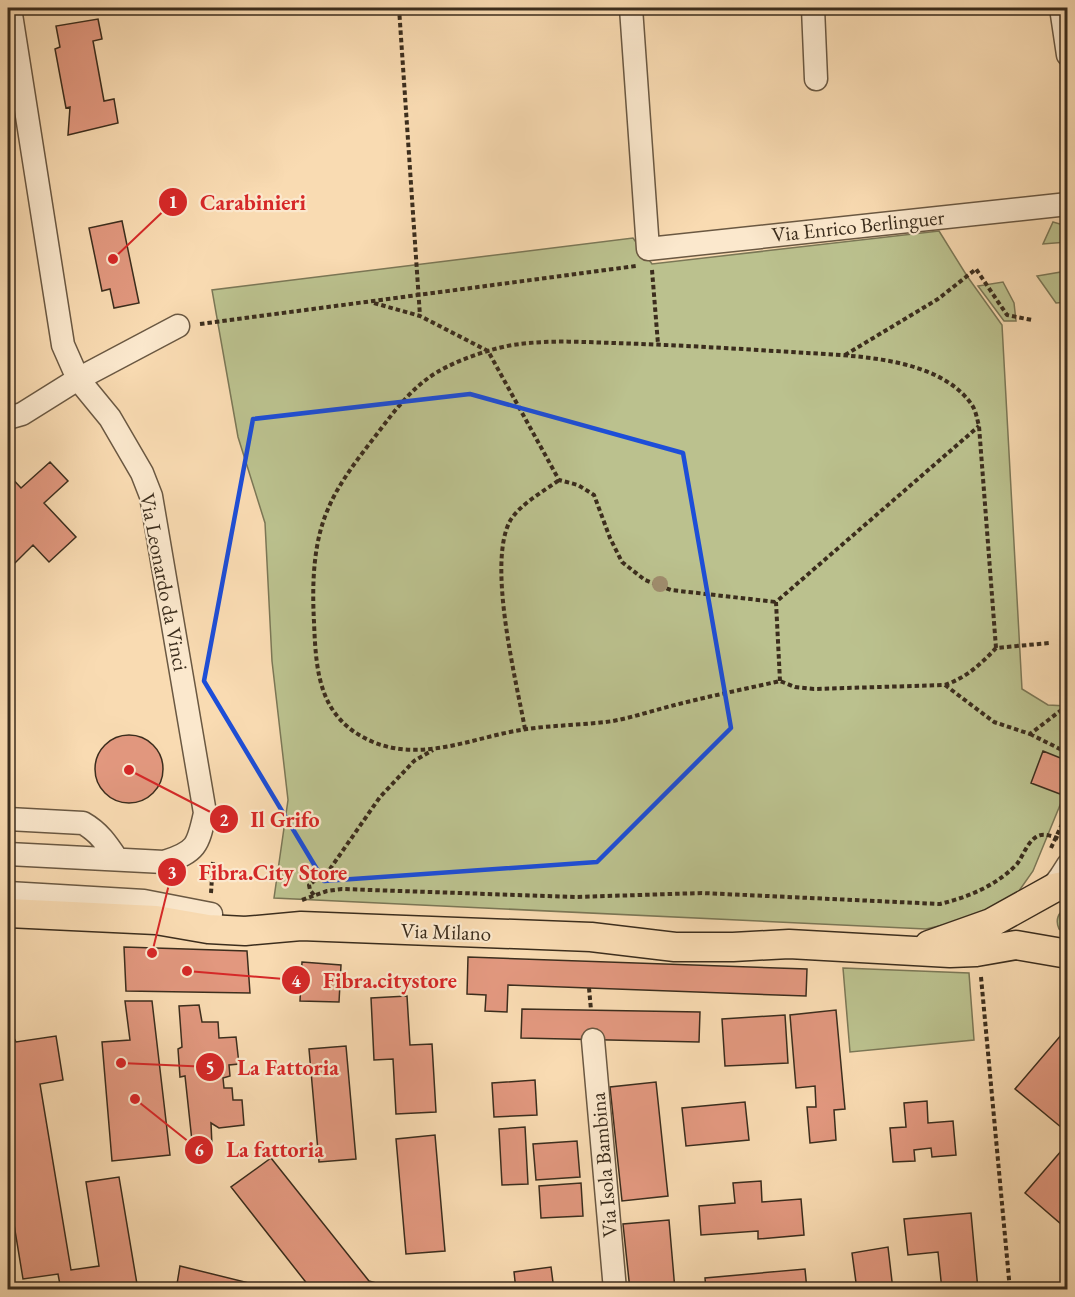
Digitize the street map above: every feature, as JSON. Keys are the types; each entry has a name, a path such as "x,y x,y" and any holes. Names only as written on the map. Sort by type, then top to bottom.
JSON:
{"main road":[{"path":"906,950 947,940 991,923 1059,888"},
{"path":"1059,888 1038,904 1035,923 1043,942 1051,949 1064,954"},
{"name":"Via Milano","path":"156,920 211,907 263,918 299,914 591,937 635,932 695,932 728,934 789,944 965,953 1016,945 1064,954"},
{"name":"Via Milano","path":"8,913 156,920 208,928 245,930 299,914"}],"street":[{"name":"Via Leonardo da Vinci","path":"8,854 164,862 186,855 199,840 205,813 151,496 142,473 110,418 78,379 63,345 10,8"},
{"path":"631,8 650,256"},
{"path":"813,8 816,79"},
{"path":"1061,8 1068,55"},
{"name":"Via Enrico Berlinguer","path":"650,256 1068,204"},
{"path":"8,418 22,414 78,379 178,326"},
{"path":"8,819 83,823 102,837 117,859"},
{"path":"1059,888 1061,876 1068,865"},
{"path":"8,893 211,907"},
{"name":"Via Isola Bambina","path":"593,1040 615,1290"}],"path":[{"path":"399,8 420,316"},
{"path":"178,326 374,303 650,256 658,344"},
{"path":"845,355 938,299 976,269 1007,315 1032,320"},
{"path":"374,303 420,316 488,351 559,480 578,485 594,495 610,538 622,562 645,580 671,590 776,602 979,426"},
{"path":"996,648 979,426 974,407 954,387 924,370 891,361 845,355 658,344 558,342 520,344 488,351 429,377 404,399 348,471 327,510 316,550 313,604 315,661 322,693 334,713 349,728 374,742 401,748 433,750 525,729 613,721 780,681 795,687 814,689 945,685 962,678 980,666 996,648 1049,643"},
{"path":"525,729 503,602 500,576 502,546 510,521 524,506 559,480"},
{"path":"776,602 780,681"},
{"path":"945,685 994,722 1030,734 1068,753"},
{"path":"1030,734 1068,705"},
{"path":"314,895 309,885 330,869 380,797 414,761 433,750"},
{"path":"299,914 314,895 342,889 576,897 702,893 940,904 973,894 996,881 1018,862 1035,838 1043,835 1068,842"},
{"path":"211,907 213,862"},
{"path":"980,969 1010,1290"},
{"path":"589,988 591,1010"}],"highlighted area":[{"path":"470,394 683,453 731,728 597,862 324,881 204,681 253,419"}],"green space":[{"path":"1053,222 1067,226 1067,242 1043,244"},
{"path":"939,231 1002,325 1022,689 1048,705 1067,706 1067,788 1033,871 1014,898 977,917 926,929 274,898 288,800 272,661 265,523 238,437 212,290 633,238 652,264"},
{"path":"1067,271 1067,302 1056,303 1037,276"},
{"path":"1003,282 1014,303 1016,321 1004,321 978,286"},
{"path":"1063,329 1067,329 1067,427"},
{"path":"1067,908 1067,935 1059,929 1057,919 1059,914"},
{"path":"843,968 969,973 974,1040 850,1052"}],"building":[{"path":"98,19 102,39 93,41 104,101 114,99 118,123 68,135 70,107 66,108 55,49 60,47 56,26"},
{"path":"122,221 139,303 114,308 110,289 102,291 89,228"},
{"path":"50,462 68,481 44,503 76,537 49,562 33,545 15,563 8,555 8,474 21,488"},
{"path":"129,735 142,738 153,745 160,756 163,769 160,782 153,793 142,800 129,803 116,800 105,793 98,782 95,769 98,756 105,745 116,738"},
{"path":"1043,751 1068,761 1068,775 1060,794 1031,783"},
{"path":"124,947 247,951 250,993 126,991"},
{"path":"468,957 807,969 806,996 508,985 507,1012 485,1011 486,995 467,994"},
{"path":"302,962 341,965 339,1002 300,1001"},
{"path":"407,996 410,1045 432,1044 436,1112 396,1114 393,1059 374,1060 371,998"},
{"path":"125,1001 152,1001 170,1155 112,1161 102,1042 130,1040"},
{"path":"199,1005 202,1022 218,1022 219,1038 236,1037 239,1064 229,1065 230,1076 223,1078 224,1088 232,1088 233,1100 242,1100 244,1125 219,1128 211,1123 212,1146 195,1147 192,1141 185,1076 180,1077 178,1049 182,1047 179,1006"},
{"path":"522,1009 700,1012 699,1042 521,1038"},
{"path":"836,1010 845,1109 834,1110 836,1140 810,1143 807,1107 816,1107 815,1086 796,1088 790,1015"},
{"path":"785,1015 788,1063 725,1066 722,1019"},
{"path":"8,1030 16,1042 56,1036 63,1080 40,1084 71,1270 99,1266 86,1182 119,1177 138,1290 61,1290 58,1274 23,1279 8,1188"},
{"path":"1062,1034 1068,1039 1068,1133 1015,1089"},
{"path":"346,1046 356,1159 319,1162 309,1049"},
{"path":"535,1080 537,1115 494,1117 492,1083"},
{"path":"656,1082 668,1196 622,1201 610,1087"},
{"path":"927,1101 928,1123 953,1121 956,1155 932,1157 931,1148 914,1150 915,1161 893,1162 890,1128 906,1127 904,1103"},
{"path":"745,1102 749,1140 686,1146 682,1108"},
{"path":"525,1127 528,1184 502,1185 499,1129"},
{"path":"435,1135 445,1251 406,1254 396,1139"},
{"path":"577,1141 580,1177 536,1180 533,1144"},
{"path":"1068,1143 1068,1230 1025,1193"},
{"path":"271,1158 369,1281 401,1290 312,1290 231,1187"},
{"path":"761,1181 762,1202 801,1199 804,1235 758,1239 758,1231 701,1235 699,1206 735,1203 733,1183"},
{"path":"581,1183 583,1216 541,1218 539,1186"},
{"path":"971,1213 978,1290 942,1290 938,1252 908,1255 904,1219"},
{"path":"669,1220 675,1290 630,1290 623,1224"},
{"path":"888,1247 893,1290 857,1290 852,1253"},
{"path":"180,1266 257,1285 257,1290 176,1290"},
{"path":"551,1267 554,1290 516,1290 514,1272"},
{"path":"805,1269 807,1290 706,1290 705,1278"}],"place":[{"name":"Carabinieri","path":"113,259"},
{"name":"Il Grifo","path":"129,770"},
{"name":"Fibra.City Store","path":"152,953"},
{"name":"Fibra.citystore","path":"187,971"},
{"name":"La Fattoria","path":"121,1063"},
{"name":"La fattoria","path":"135,1099"}]}
